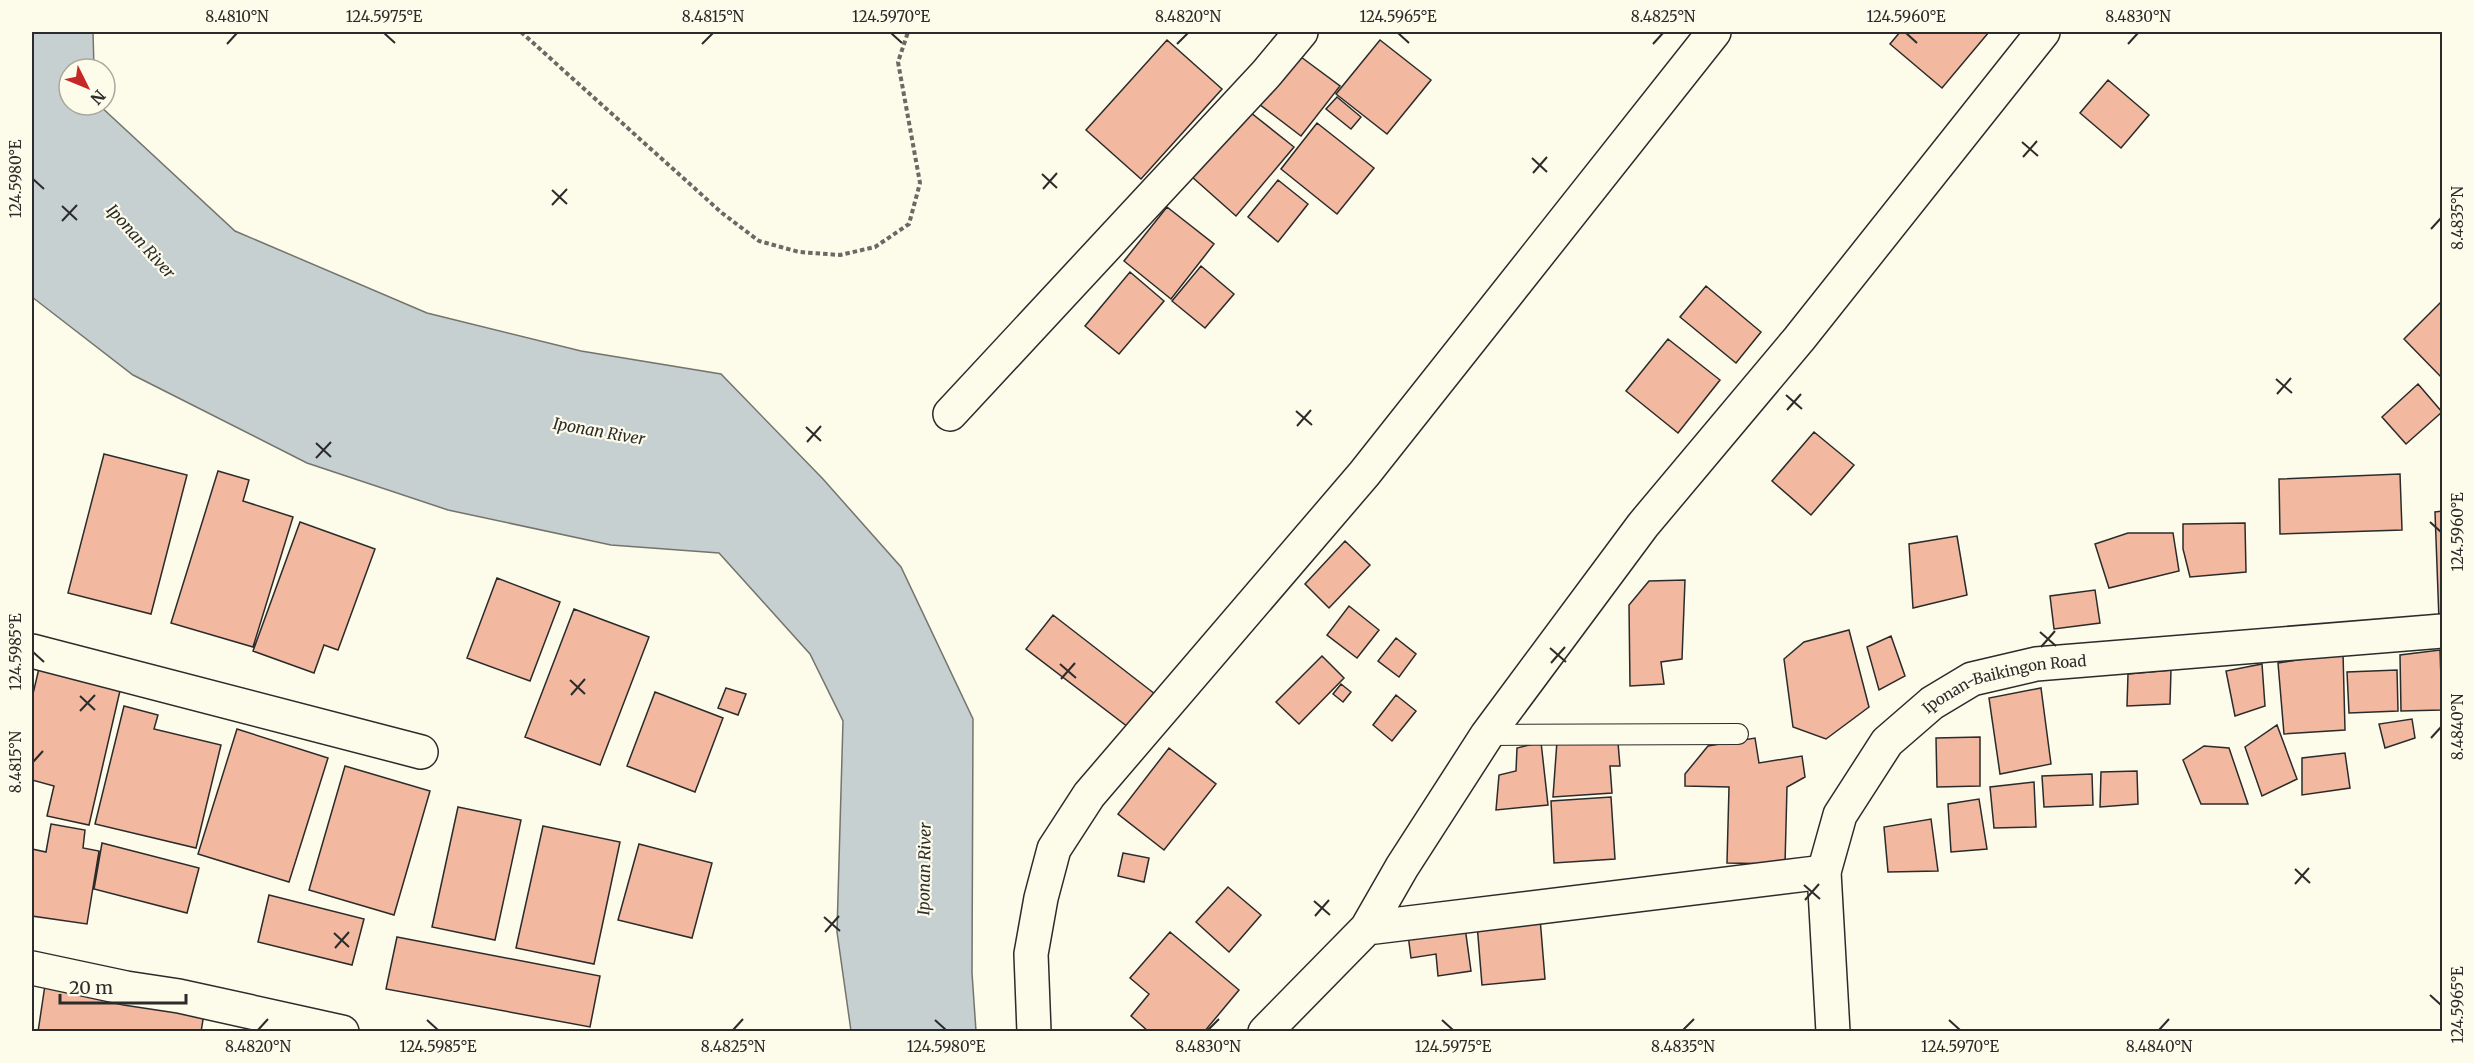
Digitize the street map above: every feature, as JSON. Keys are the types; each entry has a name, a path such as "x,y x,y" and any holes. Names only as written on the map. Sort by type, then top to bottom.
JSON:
{"street":[{"path":"950,414 1266,74 1301,32"},
{"path":"1034,1032 1031,954 1041,898 1054,849 1089,795 1364,474 1714,32"},
{"path":"1265,1032 1367,928 1402,867 1487,735 1643,525 1799,339 2043,32"},
{"name":"Iponan-Baikingon Road","path":"1833,1032 1824,872 1840,814 1887,742 1932,703 1972,679 2036,664 2442,631"},
{"path":"32,651 421,752"},
{"path":"1367,928 1824,872"},
{"path":"32,968 126,988 180,996 342,1032"}],"lane":[{"path":"1487,735 1738,734"}],"path":[{"path":"521,32 722,213 759,240 799,252 840,255 875,247 909,224 920,183 898,62 908,32"}],"water":[{"name":"Iponan River","path":"32,32 93,32 94,57 57,57 57,117 112,117 235,231 427,313 581,351 721,374 823,479 901,567 973,719 972,973 976,1031 851,1031 837,932 843,721 810,654 719,553 611,545 448,510 307,463 133,375 32,297"}],"building":[{"path":"1900,32 1989,32 1942,88 1890,44"},
{"path":"1167,40 1222,89 1141,179 1086,130"},
{"path":"1380,40 1431,80 1387,134 1336,94"},
{"path":"1297,54 1340,86 1301,136 1259,104"},
{"path":"2108,80 2149,115 2121,148 2080,113"},
{"path":"1337,97 1361,117 1351,129 1326,109"},
{"path":"1241,105 1294,147 1236,216 1182,168"},
{"path":"1317,123 1374,168 1337,214 1281,169"},
{"path":"1278,180 1308,204 1278,242 1248,217"},
{"path":"1167,207 1214,244 1171,299 1124,261"},
{"path":"1201,266 1234,294 1205,328 1172,301"},
{"path":"1130,272 1164,301 1119,354 1085,326"},
{"path":"1706,286 1761,332 1736,363 1680,317"},
{"path":"2442,301 2442,378 2404,339"},
{"path":"1668,339 1720,380 1678,433 1626,391"},
{"path":"2418,384 2442,412 2406,444 2382,417"},
{"path":"1814,432 1854,465 1811,515 1772,481"},
{"path":"104,454 187,475 151,614 68,593"},
{"path":"218,471 249,480 243,501 293,517 253,647 171,623"},
{"path":"2400,474 2402,530 2280,534 2279,479"},
{"path":"2442,511 2442,620 2439,620 2435,512"},
{"path":"300,522 375,549 338,650 324,645 314,673 253,651"},
{"path":"2245,523 2246,572 2190,577 2183,549 2183,524"},
{"path":"2128,533 2173,533 2179,571 2109,588 2095,544"},
{"path":"1957,536 1967,595 1913,608 1909,544"},
{"path":"1345,541 1370,565 1329,608 1305,584"},
{"path":"497,578 560,602 530,681 467,658"},
{"path":"1685,580 1682,659 1661,662 1664,684 1630,686 1629,605 1649,581"},
{"path":"2095,590 2100,623 2054,629 2050,596"},
{"path":"1349,606 1379,630 1357,658 1327,635"},
{"path":"574,609 649,637 600,765 525,737"},
{"path":"1053,615 1155,694 1128,727 1026,649"},
{"path":"1849,630 1869,707 1826,739 1793,727 1784,659 1804,642"},
{"path":"1891,636 1905,676 1879,690 1867,647"},
{"path":"1396,638 1416,654 1399,677 1378,661"},
{"path":"2440,650 2442,710 2401,711 2400,655"},
{"path":"2343,653 2345,730 2284,734 2278,663"},
{"path":"1322,656 1344,678 1299,724 1276,702"},
{"path":"40,664 122,682 89,825 47,816 54,786 32,780 32,698"},
{"path":"2262,664 2265,706 2235,716 2226,671"},
{"path":"2171,670 2170,704 2127,706 2128,674"},
{"path":"2397,670 2398,711 2349,713 2347,672"},
{"path":"1341,684 1351,692 1343,702 1333,694"},
{"path":"726,688 746,694 738,715 718,708"},
{"path":"2041,688 2051,764 2000,774 1989,698"},
{"path":"655,692 723,718 695,792 627,766"},
{"path":"1396,695 1416,711 1392,741 1373,725"},
{"path":"124,706 158,715 154,729 221,745 196,848 95,824"},
{"path":"2412,719 2415,738 2385,748 2379,724"},
{"path":"2277,725 2297,779 2262,796 2245,747"},
{"path":"237,729 328,758 289,882 198,854"},
{"path":"1980,737 1980,786 1937,787 1936,738"},
{"path":"1755,738 1759,763 1802,756 1805,777 1787,787 1785,864 1727,863 1729,787 1685,786 1685,774 1708,746"},
{"path":"1557,741 1618,743 1620,766 1610,766 1612,793 1553,797"},
{"path":"1541,742 1548,805 1496,810 1499,775 1516,771 1517,748"},
{"path":"2204,746 2229,748 2248,804 2201,804 2183,760"},
{"path":"1169,748 1216,784 1164,850 1118,814"},
{"path":"2345,753 2350,788 2302,795 2302,758"},
{"path":"345,766 430,791 394,915 309,890"},
{"path":"2137,771 2138,804 2100,807 2101,772"},
{"path":"2092,774 2093,805 2044,807 2042,776"},
{"path":"2034,782 2036,827 1994,828 1990,787"},
{"path":"1611,797 1615,859 1554,863 1551,801"},
{"path":"1979,799 1987,849 1951,852 1948,804"},
{"path":"458,807 521,820 495,940 432,927"},
{"path":"1931,819 1938,871 1888,872 1884,827"},
{"path":"51,824 85,830 83,848 99,851 87,924 32,916 32,849 46,852"},
{"path":"543,826 620,842 594,964 516,948"},
{"path":"102,843 199,868 187,913 94,889"},
{"path":"639,844 712,863 692,938 618,920"},
{"path":"1123,853 1149,858 1144,882 1118,876"},
{"path":"1228,887 1261,915 1229,952 1196,922"},
{"path":"269,895 364,919 352,965 258,942"},
{"path":"1540,918 1545,979 1482,985 1477,924"},
{"path":"1464,920 1471,971 1438,976 1436,954 1411,958 1407,927"},
{"path":"1170,932 1239,990 1204,1032 1149,1032 1131,1016 1149,994 1130,978"},
{"path":"397,937 600,976 590,1027 386,989"},
{"path":"45,985 205,1007 201,1032 38,1032"}]}
